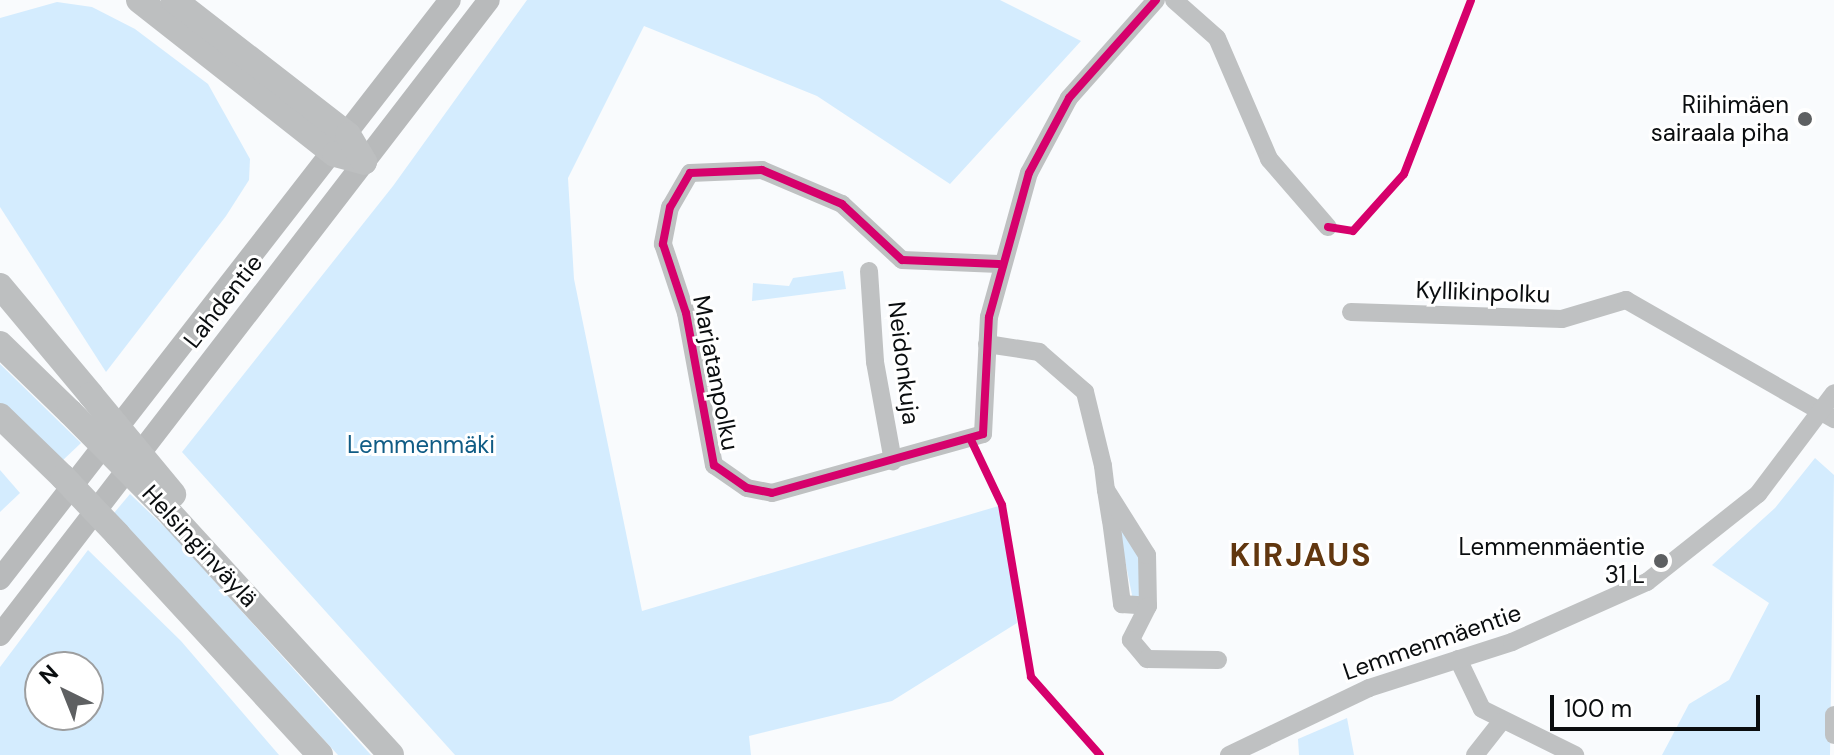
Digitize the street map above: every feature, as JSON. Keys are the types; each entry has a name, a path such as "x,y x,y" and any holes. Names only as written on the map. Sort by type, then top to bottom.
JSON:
{"highway":[{"path":"139,0 342,144"},
{"path":"174,0 364,162"},
{"path":"0,286 91,395 170,502"},
{"name":"Helsinginväylä","path":"0,344 170,502 207,551 391,755"},
{"path":"5,423 63,477 320,755"}],"main road":[{"name":"Lahdentie","path":"0,579 342,144 450,0"},
{"name":"Lahdentie","path":"0,635 489,0"}],"street":[{"path":"1148,606 1122,604 1091,403 1075,378 1039,352 987,344 999,264 1047,133 1097,63 1156,0"},
{"path":"1174,0 1217,38 1269,159 1328,227"},
{"name":"Marjatanpolku","path":"987,344 987,425 971,440 772,493 747,488 714,465 686,313 663,244 670,207 690,173 762,170 842,204 902,260 999,264"},
{"name":"Neidonkuja","path":"869,271 875,362 893,461"},
{"name":"Kyllikinpolku","path":"1351,312 1562,319 1626,300 1828,415"},
{"name":"Lemmenmäentie","path":"1229,755 1345,698 1606,603 1692,552 1758,494 1828,415 1834,393"},
{"path":"1106,490 1147,555 1148,606 1131,640 1147,659 1218,660"},
{"path":"1458,659 1482,709 1501,722 1575,755"},
{"path":"1834,715 1834,735"},
{"path":"1475,755 1501,722"}],"green space":[{"name":"Lemmenmäki","path":"527,0 1000,0 1081,41 950,184 817,96 644,26 568,178 574,279 642,611 1002,505 1017,623 892,701 749,736 751,755 455,755 182,452 393,186"},
{"path":"57,2 92,7 135,29 208,84 250,159 249,180 226,216 106,372 0,207 0,18"},
{"path":"843,271 846,289 752,301 753,283 789,286 793,278"},
{"path":"0,364 81,443 61,462 0,403"},
{"path":"1815,458 1834,475 1830,755 1662,755 1689,704 1729,680 1769,603 1712,565 1775,508"},
{"path":"0,470 20,493 0,512"},
{"path":"130,494 174,536 371,755 338,755 114,513"},
{"path":"1117,520 1141,553 1144,595 1133,600"},
{"path":"88,550 181,641 279,755 0,755 0,667"},
{"path":"1347,718 1354,755 1299,755 1298,739"}],"cycle path":[{"path":"999,264 902,260 842,204 762,170 690,173 670,207 663,244 686,313 714,465 747,488 772,493 983,434 989,317 1029,173 1069,98 1156,0"},
{"path":"1328,227 1353,231 1404,174 1471,0"},
{"path":"971,440 1002,505 1031,677 1100,755"}],"place":[{"name":"Riihimäen sairaala piha","path":"1805,119"},
{"name":"Lemmenmäentie 31 L","path":"1661,561"}],"district":[{"name":"KIRJAUS","path":"1301,555"}]}
